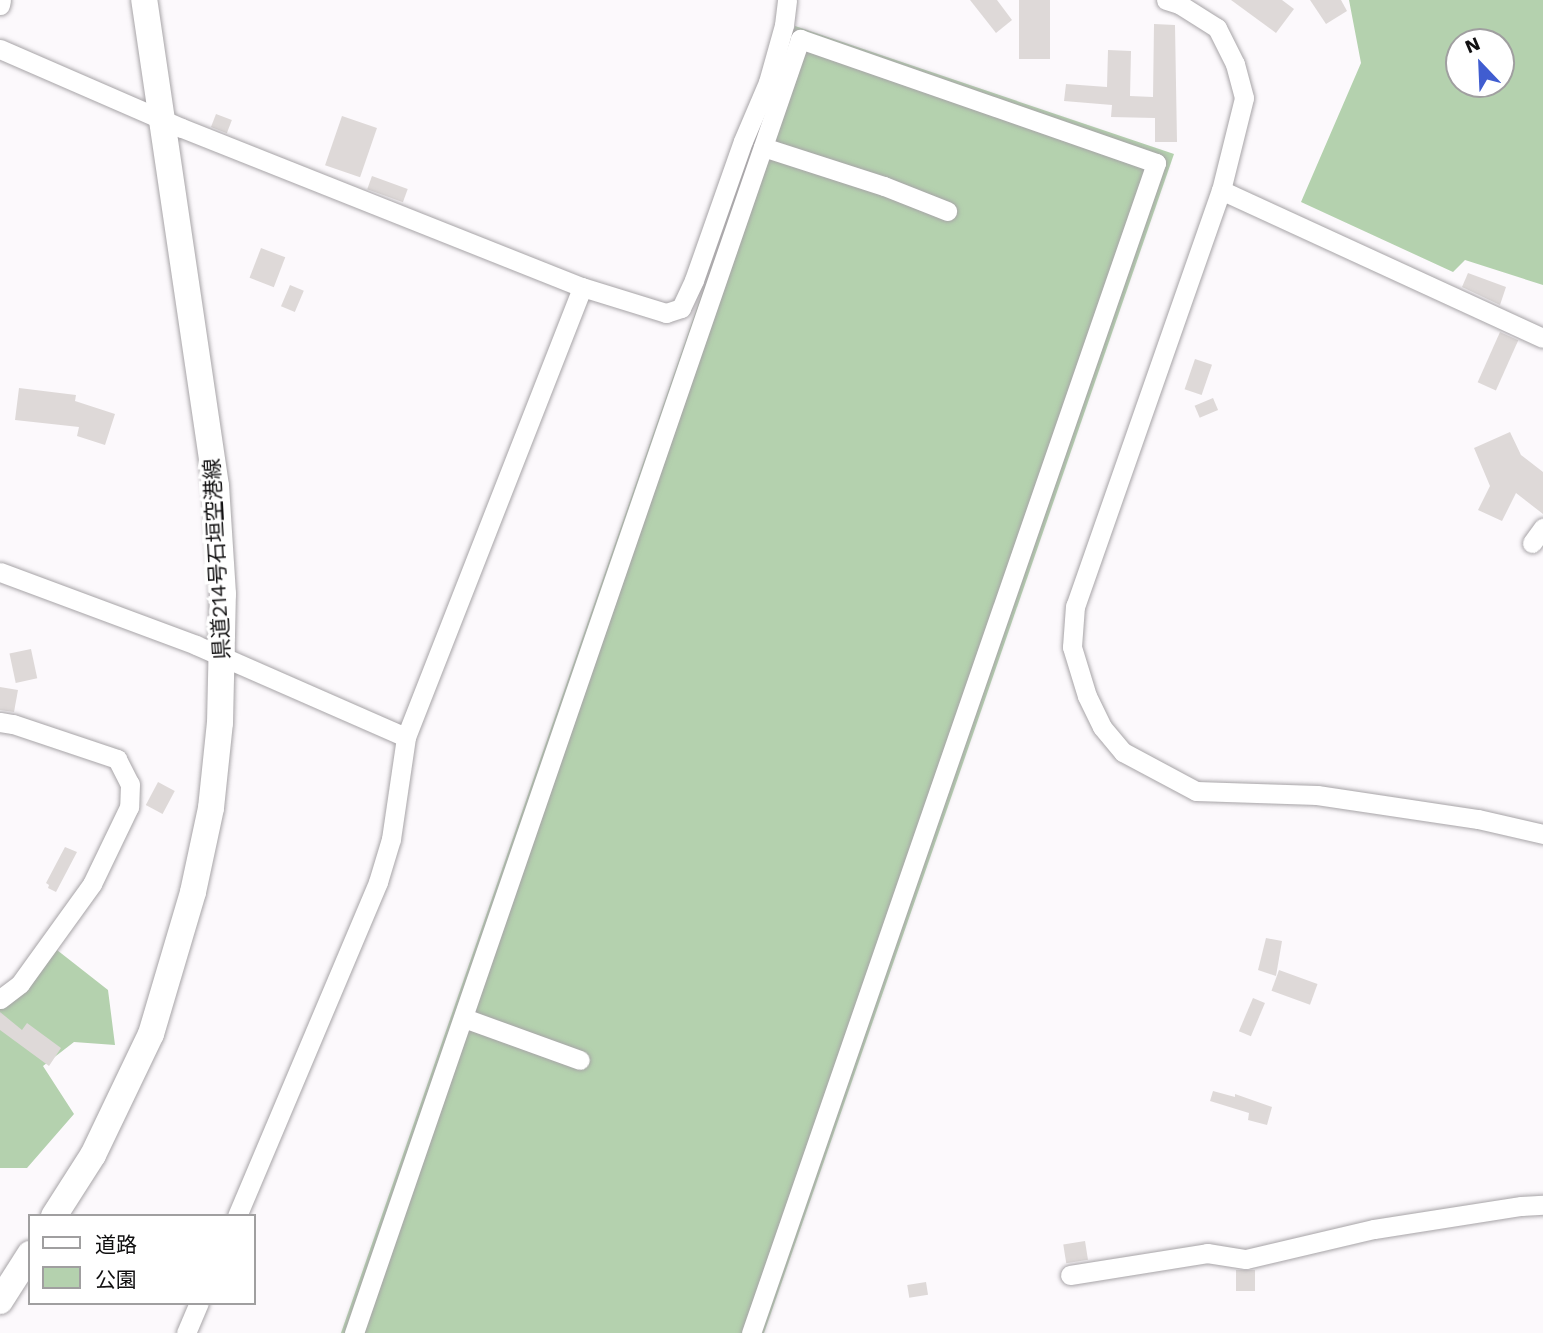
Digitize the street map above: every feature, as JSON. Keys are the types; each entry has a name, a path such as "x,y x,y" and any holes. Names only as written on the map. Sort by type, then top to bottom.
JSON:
{"main road":[{"name":"県道214号石垣空港線","path":"55,1214 93,1155 151,1034 193,892 211,808 224,657 216,486 144,0"},
{"path":"0,1301 28,1257"}],"street":[{"path":"0,49 160,117 582,287 666,313 681,308 768,82 784,25 787,0"},
{"path":"1166,0 1179,4 1217,29 1235,64 1244,98 1221,190 1075,606 1072,647 1087,696 1102,727 1123,752 1196,791 1317,796 1478,819 1543,834"},
{"path":"354,1333 800,40 1156,163 751,1333"},
{"path":"763,147 884,186 947,211"},
{"path":"1221,190 1543,338"},
{"path":"238,1214 378,883 391,839 406,737 582,287"},
{"path":"0,572 224,657 406,737"},
{"path":"0,722 117,759 130,784 129,807 92,884 20,984 0,999"},
{"path":"464,1018 580,1060"},
{"path":"1070,1275 1207,1254 1246,1259 1374,1229 1521,1206 1543,1205"},
{"path":"186,1333 198,1305"}],"green space":[{"path":"1349,0 1543,0 1543,285 1465,260 1453,272 1301,202 1361,63"},
{"path":"795,26 1174,154 953,792 764,1333 341,1333"},
{"path":"57,950 108,990 115,1045 74,1042 43,1066 74,1114 27,1168 0,1168 0,988 19,995"}],"building":[{"path":"970,0 997,0 1012,20 996,33"},
{"path":"1019,0 1050,0 1050,59 1019,59"},
{"path":"1231,0 1282,0 1294,9 1276,33"},
{"path":"1310,0 1341,0 1347,11 1326,24"},
{"path":"1154,24 1175,25 1177,142 1155,142 1155,118 1111,117 1112,105 1064,101 1066,84 1107,87 1108,50 1131,51 1130,96 1153,97"},
{"path":"216,114 232,120 227,133 211,127"},
{"path":"342,116 377,128 360,177 325,165"},
{"path":"372,176 408,189 403,202 367,189"},
{"path":"261,248 285,257 274,287 250,278"},
{"path":"1468,273 1506,287 1500,305 1462,287"},
{"path":"290,285 304,291 295,312 281,306"},
{"path":"1500,332 1518,340 1496,390 1478,382"},
{"path":"1195,359 1212,365 1202,395 1185,389"},
{"path":"19,388 76,395 75,401 115,414 105,445 77,436 79,427 15,420"},
{"path":"1213,398 1218,410 1200,418 1195,406"},
{"path":"1510,432 1521,455 1543,472 1543,514 1516,493 1502,521 1478,510 1490,486 1474,448"},
{"path":"31,649 37,678 16,683 9,654"},
{"path":"0,687 18,690 14,712 0,710"},
{"path":"158,782 175,791 163,814 146,805"},
{"path":"65,847 77,852 56,892 48,888 46,883"},
{"path":"1266,938 1282,941 1276,976 1258,970"},
{"path":"1279,970 1318,984 1310,1005 1271,991"},
{"path":"1253,998 1265,1003 1251,1036 1239,1031"},
{"path":"0,1012 22,1030 27,1023 61,1048 49,1066 0,1030"},
{"path":"1213,1091 1235,1097 1235,1094 1272,1107 1267,1125 1248,1120 1249,1113 1210,1101"},
{"path":"1085,1241 1088,1260 1066,1263 1063,1244"},
{"path":"1236,1270 1255,1270 1255,1291 1236,1291"},
{"path":"926,1282 928,1295 909,1298 907,1285"}]}
